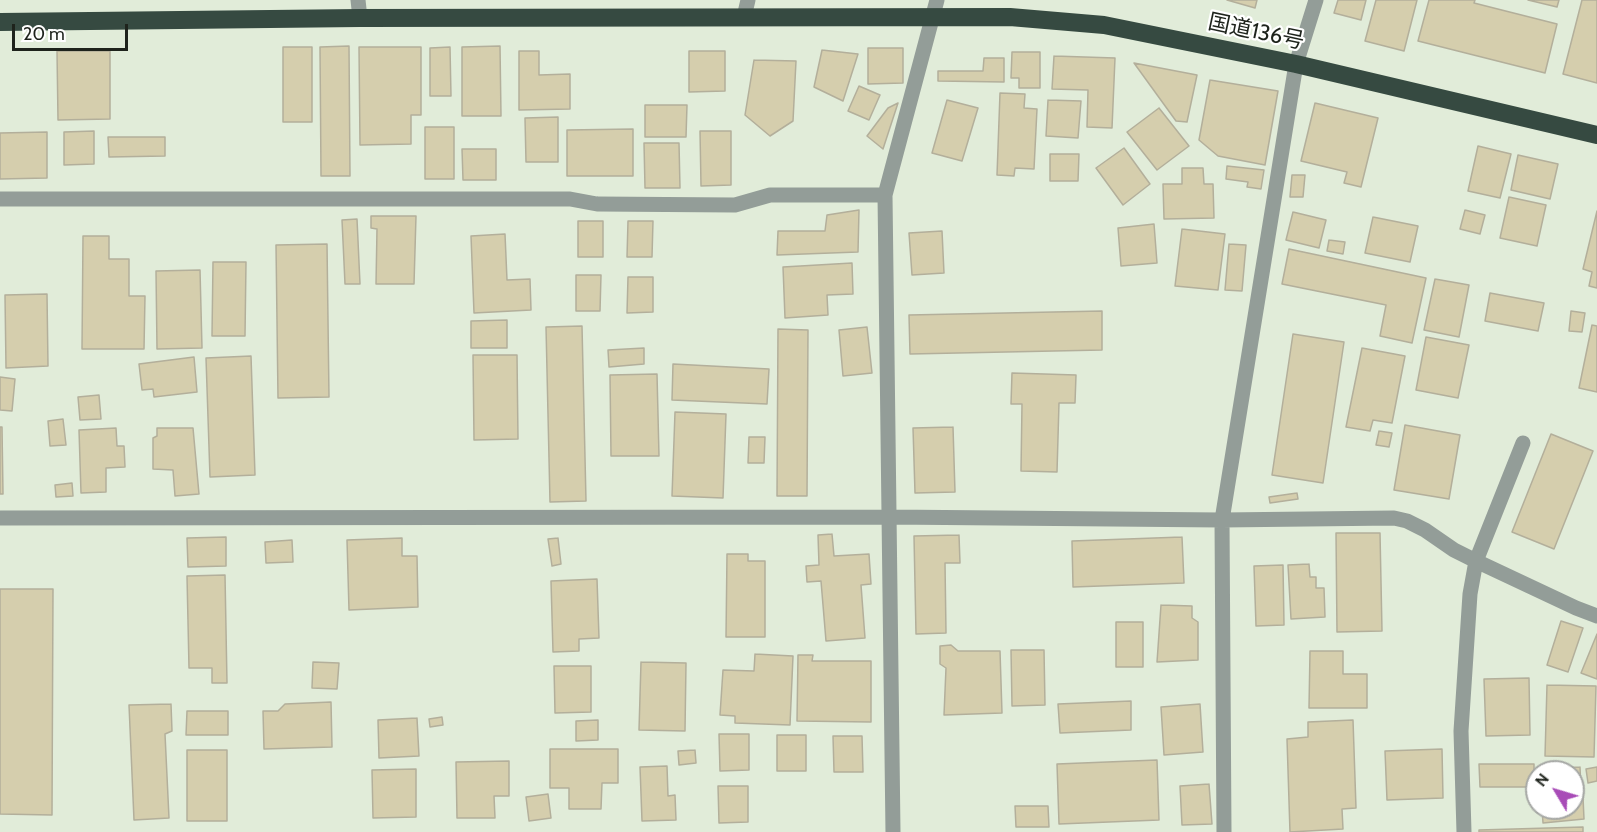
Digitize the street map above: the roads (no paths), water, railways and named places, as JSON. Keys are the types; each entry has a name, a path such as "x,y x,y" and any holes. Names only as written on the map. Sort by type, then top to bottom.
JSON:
{"highway":[{"name":"国道136号","path":"0,22 359,9 935,8 1104,25 1296,64 1597,135"}],"street":[{"path":"1224,832 1222,520 1296,64 1316,0"},
{"path":"893,832 885,195 935,8"},
{"path":"0,199 570,199 597,204 735,205 770,195 885,195"},
{"path":"1464,832 1461,731 1470,594 1476,561 1523,443"},
{"path":"0,518 889,517 1222,520 1394,518 1407,521 1425,530 1454,550 1476,561 1597,616"}]}
